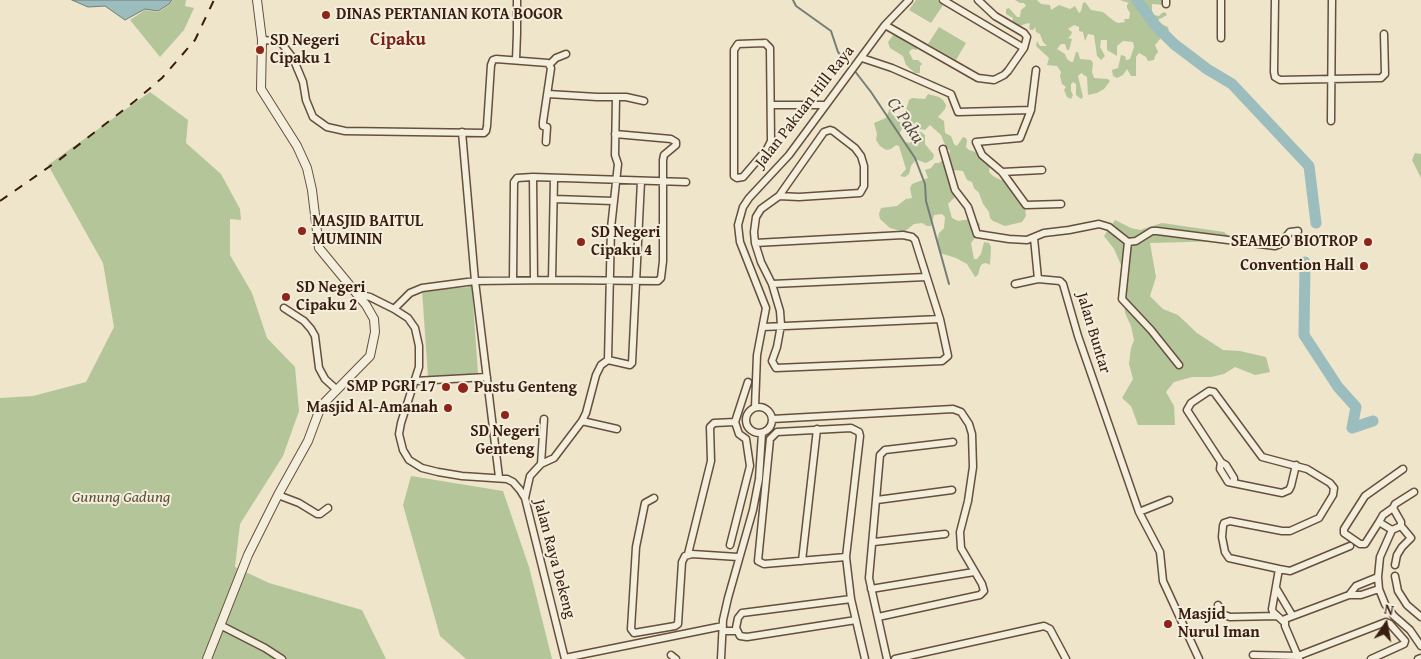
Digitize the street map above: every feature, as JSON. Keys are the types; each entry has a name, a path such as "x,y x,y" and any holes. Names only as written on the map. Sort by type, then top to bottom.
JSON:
{"street":[{"path":"207,659 248,556 278,495 308,441 321,406 366,362 374,342 374,319 358,294 319,248 312,190 307,168 297,146 261,89 262,40 257,0"},
{"path":"516,60 518,32 517,0"},
{"name":"Jalan Pakuan Hill Raya","path":"756,407 757,355 766,308 740,242 739,217 748,198 789,155 885,25 909,0"},
{"path":"943,0 1024,48"},
{"path":"885,25 983,80 994,80 1004,75 1024,48 1027,40 1026,35 995,16 978,0"},
{"path":"1221,0 1221,38"},
{"path":"1275,0 1275,77 1280,80 1383,77 1385,74 1384,34"},
{"path":"1331,121 1332,0"},
{"path":"262,40 277,41 282,44 293,58 303,82 313,117 327,127 345,130 484,133 486,130 492,62 496,59 550,64"},
{"path":"765,43 769,46 771,104 772,137 770,144 743,177 737,178 734,176 734,50 738,44 765,43"},
{"path":"550,64 556,58 566,54"},
{"path":"860,60 892,68 951,94 958,112 1030,110"},
{"path":"546,142 547,127 543,126 543,122 548,94 550,64"},
{"path":"1036,70 1030,110 1020,138 976,142 982,155 1002,172 1026,205 1061,204"},
{"path":"548,94 626,97 644,101"},
{"path":"608,360 613,201 618,164 615,155 616,97"},
{"path":"771,104 826,105"},
{"path":"755,243 908,235 915,240 940,319 948,352 946,360 776,368 772,361 781,325 780,311 772,284 761,262 755,243 756,217 761,209 779,196 826,130 833,131 855,148 861,156 864,166 864,186 860,193 799,197 779,196"},
{"path":"462,132 475,281 499,477"},
{"path":"394,310 415,290 475,281 610,280 656,282 661,278 664,261 663,157 666,152 676,145 676,141 615,134"},
{"path":"943,149 955,190 972,215 976,234 1016,240 1034,238 1044,233 1099,224 1108,227 1128,242 1136,241 1152,232 1158,231 1274,246 1280,244 1290,232 1298,231"},
{"path":"1002,172 1042,170"},
{"path":"533,177 534,280"},
{"path":"512,280 514,182 517,178 686,182"},
{"path":"552,280 554,178"},
{"path":"525,498 526,486 530,476 541,464 554,458 582,420 601,365 608,360 630,365 632,363 641,181"},
{"path":"554,199 613,201"},
{"path":"1015,284 1038,280 1034,238"},
{"path":"1128,242 1122,299 1151,330 1179,365"},
{"path":"772,284 926,276"},
{"name":"Jalan Buntar","path":"1038,280 1060,282 1063,284 1078,336 1139,512 1160,552 1163,580 1199,659"},
{"name":"Jalan Raya Dekeng","path":"358,294 370,297 408,318 415,328 419,368 399,434 403,450 409,460 422,468 438,472 462,476 499,477 518,486 525,498 565,658"},
{"path":"284,308 304,321 311,329 315,336 319,368 336,390"},
{"path":"763,327 940,319"},
{"path":"415,381 487,377"},
{"path":"730,545 750,466 746,439 739,434 735,422 748,382"},
{"path":"1296,465 1292,486 1289,490 1282,493 1234,483 1234,478 1226,465 1221,462 1187,410 1191,403 1209,391 1214,392 1262,457 1296,465 1307,468 1330,483 1334,488 1333,495 1319,518 1287,532 1230,521 1224,523 1222,537 1225,552 1229,558 1290,571 1350,546"},
{"path":"756,407 766,409 772,419 769,428 762,432 754,432 746,423 747,415 756,407"},
{"path":"772,419 953,409 961,412 969,424 972,434 973,467 968,501 960,532 961,548 984,588 983,593 878,617"},
{"path":"541,464 544,419"},
{"path":"582,420 617,429"},
{"path":"654,498 646,503 636,547 631,629 634,633 678,624 682,562 688,554 711,461 710,428 714,423 735,422"},
{"path":"846,557 764,564 758,561 770,439 777,432 851,428 859,432 846,557 864,659"},
{"path":"802,561 817,429"},
{"path":"721,659 723,626 738,557 760,479 762,432"},
{"path":"887,659 871,589 870,567 882,452 885,450 954,442"},
{"path":"1403,469 1365,496 1348,521 1344,533 1360,544 1365,544 1382,515 1414,492"},
{"path":"877,500 952,490"},
{"path":"278,495 299,503 317,514 328,508"},
{"path":"1139,512 1169,500"},
{"path":"1393,508 1402,522 1401,526 1411,538 1396,555 1395,565"},
{"path":"1379,522 1392,530 1401,526"},
{"path":"1392,530 1380,557 1378,577 1380,589 1385,604 1394,616 1410,630 1421,646"},
{"path":"874,542 945,534"},
{"path":"688,554 738,557"},
{"path":"1279,569 1272,604 1273,612 1284,622 1298,658"},
{"path":"871,589 974,572"},
{"path":"1395,576 1398,591 1407,605 1421,617"},
{"path":"1349,595 1356,586 1378,577"},
{"path":"1276,588 1292,615"},
{"path":"1284,622 1285,619 1292,615 1349,595 1361,595 1380,589"},
{"path":"852,599 742,613 737,621 737,631 740,636 747,637 856,620"},
{"path":"1218,605 1222,614 1230,617 1277,616"},
{"path":"565,658 723,626 737,621"},
{"path":"1253,655 1298,658 1386,622 1390,624 1404,641 1404,644 1371,659"},
{"path":"220,625 282,659"},
{"path":"723,626 737,631"},
{"path":"895,659 1044,626 1050,629 1066,659"},
{"path":"1410,630 1421,634"}],"green space":[{"path":"173,0 186,0 185,6 194,8 184,30 160,57 130,20 145,10 158,12"},
{"path":"916,0 937,0 943,5 931,23 909,10"},
{"path":"1015,0 1037,0 1041,4 1050,5 1051,10 1059,5 1070,9 1075,6 1079,13 1085,2 1091,10 1103,12 1118,23 1125,22 1124,19 1129,19 1130,13 1127,8 1129,3 1120,0 1165,0 1165,5 1152,4 1152,11 1154,15 1159,16 1165,12 1167,15 1158,20 1161,24 1168,27 1169,32 1160,33 1156,28 1150,24 1151,28 1157,30 1161,38 1155,45 1158,52 1154,60 1148,61 1146,57 1139,53 1136,57 1136,76 1131,76 1127,69 1123,75 1117,78 1113,76 1112,70 1118,68 1121,55 1125,56 1126,60 1130,59 1134,47 1133,42 1123,41 1117,46 1117,56 1107,50 1107,40 1101,40 1100,47 1105,56 1101,60 1097,56 1094,35 1088,34 1085,41 1083,32 1079,31 1079,27 1074,25 1068,29 1072,32 1068,38 1072,39 1069,50 1067,50 1065,44 1061,44 1057,49 1065,54 1071,62 1073,62 1076,52 1078,52 1080,59 1091,60 1093,63 1092,72 1094,78 1108,79 1110,81 1104,89 1088,95 1087,77 1081,73 1078,76 1083,97 1081,99 1076,95 1076,84 1073,82 1071,84 1073,95 1071,99 1067,97 1064,90 1066,87 1062,84 1061,72 1057,66 1047,65 1049,58 1036,46 1037,41 1040,46 1047,46 1040,34 1036,32 1035,27 1033,30 1030,30 1030,24 1028,23 1017,27 1012,23 1013,18 1006,14 1006,9 1009,8 1017,17 1020,17 1021,10 1026,6 1024,3"},
{"path":"939,27 966,43 956,60 928,44"},
{"path":"894,34 917,47 917,50 912,49 909,52 913,60 918,60 922,64 920,66 920,73 915,73 906,65 903,56 890,48 888,42"},
{"name":"Gunung Gadung","path":"150,92 188,120 186,143 221,174 240,209 241,220 230,219 230,255 252,293 267,338 295,367 299,411 283,456 240,524 235,567 269,583 362,610 386,659 0,659 0,398 33,396 86,382 114,327 103,263 48,165"},
{"path":"928,94 939,97 946,105 938,117 944,121 945,133 951,136 954,144 957,146 963,137 966,138 966,147 979,153 990,163 989,172 993,176 1001,180 1008,179 1025,207 1026,216 1022,222 1005,226 993,221 972,182 967,180 963,171 955,170 953,176 957,195 948,204 952,218 958,221 971,219 980,224 978,234 971,243 974,259 977,259 981,254 984,242 989,243 991,247 990,265 982,264 978,275 975,277 967,264 940,253 937,241 939,233 944,228 945,217 942,214 934,215 931,226 922,223 914,224 904,232 890,228 880,219 881,208 897,206 906,199 912,198 910,188 912,184 928,178 925,170 949,155 950,151 941,135 930,125 925,130 920,129 908,120 898,116 906,110 909,100 912,98 925,99"},
{"path":"891,105 895,108 892,115 897,117 903,126 900,133 901,138 905,142 910,143 918,132 921,132 925,135 925,144 934,155 933,159 926,163 917,160 914,162 909,174 905,177 900,176 906,169 899,146 896,145 886,150 876,140 877,134 874,123 886,118"},
{"path":"1415,153 1421,154 1421,178 1412,160"},
{"path":"1115,220 1140,230 1162,223 1224,232 1229,236 1228,240 1223,241 1150,243 1156,277 1150,296 1163,309 1178,315 1197,333 1223,350 1240,351 1266,357 1270,372 1255,375 1235,367 1224,374 1211,377 1192,377 1174,382 1166,392 1174,406 1175,425 1138,425 1131,406 1122,398 1133,379 1129,364 1134,340 1131,326 1125,313 1122,267 1114,249 1104,236"},
{"path":"472,287 478,374 428,377 422,290"},
{"path":"411,476 503,491 529,567 552,659 466,659 440,636 403,505"}],"water":[{"path":"72,0 172,0 158,11 145,9 125,20 105,6 88,7"}],"waterway":[{"name":"Ci Paku","path":"793,0 796,6 831,31 838,52 851,67"},
{"path":"1137,0 1155,25 1174,44 1207,69 1232,84 1309,166 1316,223"},
{"name":"Ci Paku","path":"854,70 915,158 925,184 926,201 949,284"},
{"path":"1305,262 1304,335 1338,387 1356,407 1352,428 1373,421"}],"railway":[{"path":"0,201 59,160 162,78 195,40 214,0"}],"place":[{"name":"DINAS PERTANIAN KOTA BOGOR","path":"326,15"},
{"name":"SD Negeri Cipaku 1","path":"260,50"},
{"name":"MASJID BAITUL MUMININ","path":"302,231"},
{"name":"SD Negeri Cipaku 4","path":"581,242"},
{"name":"SEAMEO BIOTROP","path":"1368,242"},
{"name":"Convention Hall","path":"1364,266"},
{"name":"SD Negeri Cipaku 2","path":"286,297"},
{"name":"SMP PGRI 17","path":"446,387"},
{"name":"Pustu Genteng","path":"463,388"},
{"name":"Masjid Al-Amanah","path":"448,408"},
{"name":"SD Negeri Genteng","path":"505,415"},
{"name":"Masjid Nurul Iman","path":"1168,624"}],"district":[{"name":"Cipaku","path":"398,40"}]}
